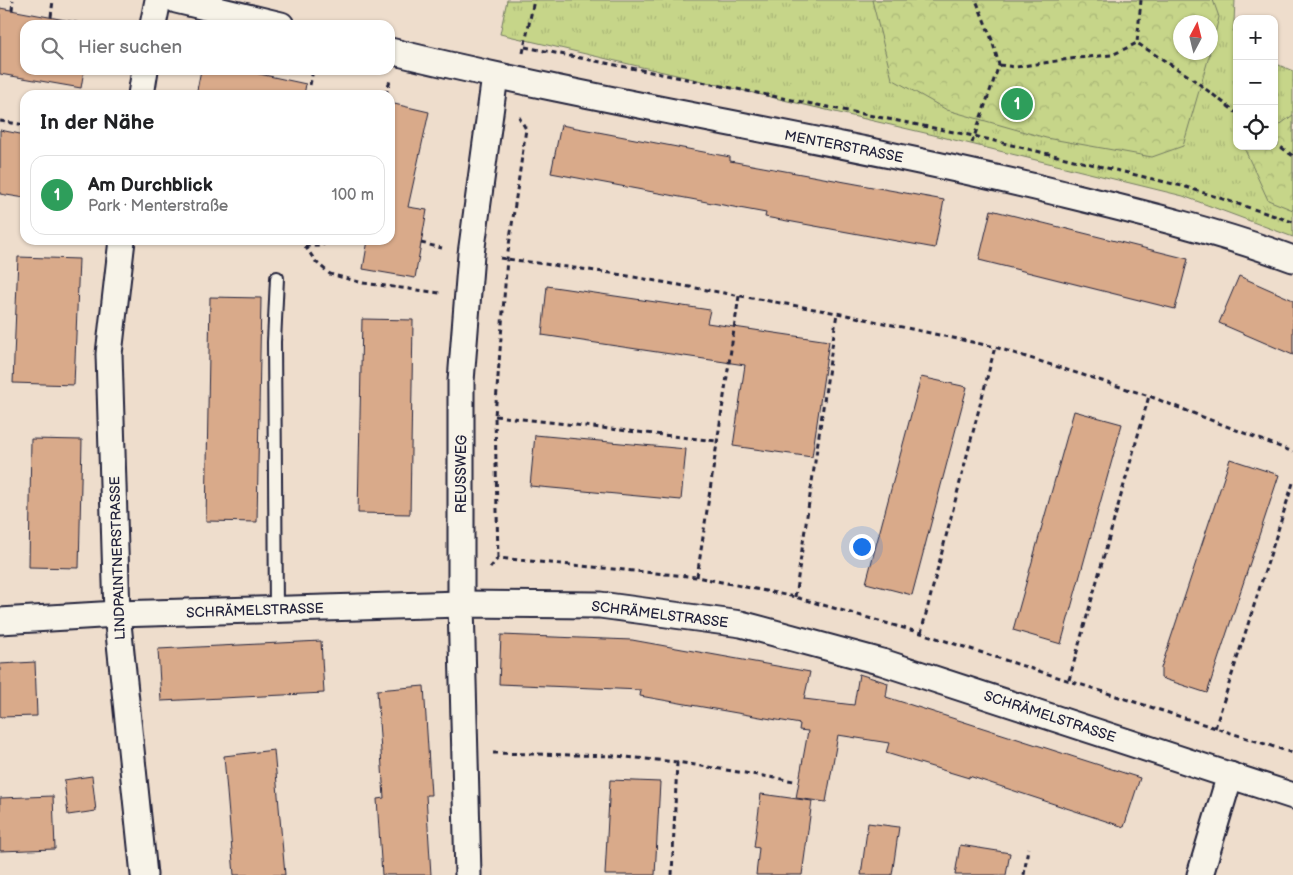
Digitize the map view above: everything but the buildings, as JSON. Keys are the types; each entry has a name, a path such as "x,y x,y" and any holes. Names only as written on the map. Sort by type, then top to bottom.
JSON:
{"street":[{"path":"154,20 158,0"},
{"path":"176,0 260,20"},
{"name":"MENTERSTRASSE","path":"395,52 507,78 967,170 1157,217 1258,246 1293,259"},
{"path":"142,90 144,75"},
{"name":"REUSSWEG","path":"468,875 461,604 461,381 471,254 507,78"},
{"name":"LINDPAINTNERSTRASSE","path":"121,245 109,354 117,614 144,875"},
{"name":"SCHRÄMELSTRASSE","path":"0,621 117,614 276,609 461,604 600,604 741,624 882,662 1293,796"},
{"path":"1200,875 1230,775"}],"lane":[{"path":"276,609 274,342 277,278"}],"path":[{"path":"12,10 13,0"},
{"path":"51,17 53,0"},
{"path":"507,78 525,46 534,0"},
{"path":"967,170 974,136 999,65 992,40 976,0"},
{"path":"1137,43 1142,0"},
{"path":"999,65 1016,66 1112,54 1137,43"},
{"path":"1137,43 1190,77 1233,110"},
{"path":"525,46 974,136 1186,186 1293,222"},
{"path":"310,85 312,75"},
{"path":"498,558 495,416 507,259 526,129 517,114"},
{"path":"0,120 20,124"},
{"path":"1278,145 1293,156"},
{"path":"305,246 323,245"},
{"path":"305,246 316,262 330,274 363,283 468,298"},
{"path":"471,254 610,273 837,313 995,347 1149,396 1293,452"},
{"path":"696,577 739,296"},
{"path":"795,597 837,313"},
{"path":"921,633 995,347"},
{"path":"1069,680 1149,396"},
{"path":"495,416 717,441"},
{"path":"1215,728 1293,483"},
{"path":"465,753 616,756 677,762 794,781"},
{"path":"672,875 677,762"},
{"path":"1024,875 1028,848"}],"green space":[{"path":"507,0 1235,0 1233,15 1233,150 1278,150 1278,65 1293,71 1293,237 1183,196 938,136 500,34"},
{"path":"872,0 1213,0 1219,17 1218,21 1218,15 1173,15 1173,60 1208,60 1183,146 1152,157 1046,138 947,110 892,79"},
{"path":"1293,115 1293,210 1268,200 1245,150 1278,150 1278,126"}],"place":[{"name":"Am Durchblick","path":"1017,104"}]}
